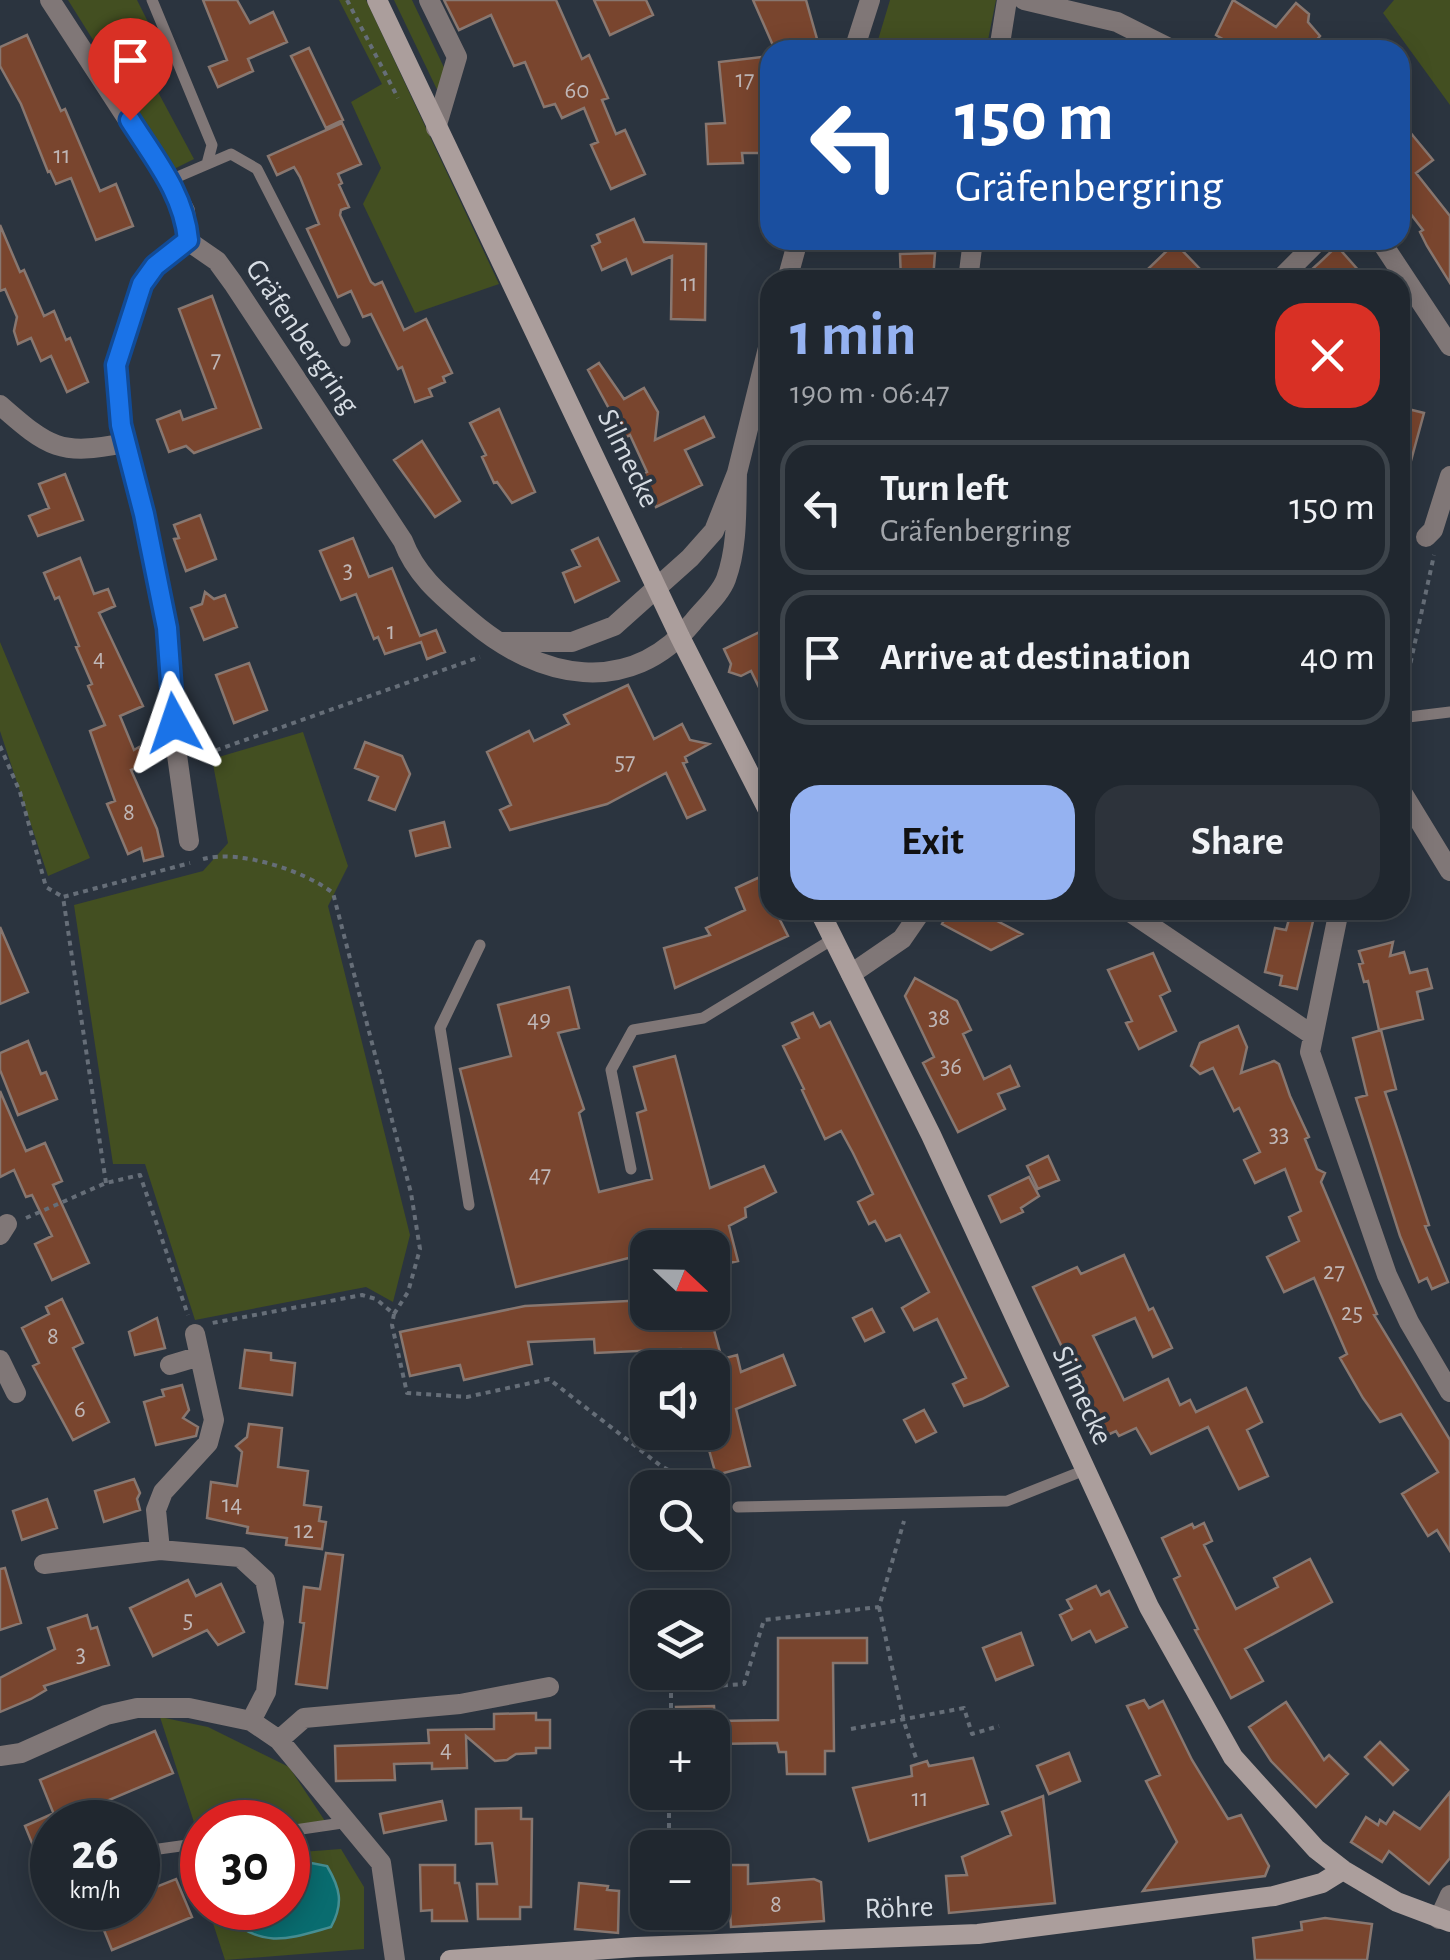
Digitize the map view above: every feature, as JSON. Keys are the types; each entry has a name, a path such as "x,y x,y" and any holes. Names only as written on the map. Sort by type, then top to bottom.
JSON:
{"main road":[{"name":"Silmecke","path":"377,0 680,637 760,794"},
{"name":"Silmecke","path":"824,920 931,1135 1149,1607 1233,1757 1316,1849 1343,1870 1397,1902 1444,1920"},
{"name":"Röhre","path":"450,1960 636,1954 978,1934 1274,1896 1322,1883 1343,1870"}],"street":[{"path":"50,0 184,211 188,240 155,266 142,284 120,343 116,387 167,628 178,764 189,841"},
{"path":"429,0 457,56 436,128"},
{"path":"857,40 870,0"},
{"path":"1001,40 1008,0"},
{"path":"1024,0 1117,22 1153,40"},
{"name":"Gräfenbergring","path":"188,240 216,261 233,283 403,541 415,569 495,642 558,671 606,672 647,661 680,637 724,584 734,545 737,473"},
{"path":"1289,270 1310,250"},
{"path":"1410,285 1450,346"},
{"path":"495,642 572,642 614,626 660,588 714,531 737,473 760,380"},
{"path":"0,405 54,445 74,451 126,442"},
{"path":"1430,534 1450,476"},
{"path":"1410,806 1450,872"},
{"path":"852,974 902,939 915,920"},
{"path":"1142,920 1311,1034"},
{"path":"1337,920 1310,1052 1387,1275 1450,1392"},
{"path":"160,1550 156,1510 163,1492 208,1443 214,1420 194,1330"},
{"path":"170,1366 200,1356"},
{"path":"0,1360 16,1393"},
{"path":"44,1564 160,1550 240,1557 265,1580 274,1622 266,1692 251,1720"},
{"path":"280,1740 304,1718 460,1704 549,1687"},
{"path":"0,1756 21,1754 106,1715 138,1708 189,1708 251,1720 280,1740 381,1863 395,1960"},
{"path":"1444,1920 1450,1895"}],"lane":[{"path":"152,0 212,145 207,164"},
{"path":"168,181 230,154 257,169 345,341"},
{"path":"1410,717 1450,712"},
{"path":"631,1169 611,1070 633,1030 703,1018 834,938"},
{"path":"469,1205 440,1028 480,945"},
{"path":"738,1507 1006,1501 1085,1470"},
{"path":"310,1828 349,1822"}],"path":[{"path":"1410,667 1436,547 1430,534"},
{"path":"178,764 478,659 495,642"},
{"path":"0,746 20,792 46,887 63,897 210,857 244,857 318,882 333,893 411,1193 420,1249 408,1292 392,1325 407,1393 466,1396 549,1378 669,1470"},
{"path":"189,841 192,863"},
{"path":"63,897 106,1182"},
{"path":"4,1229 106,1182 140,1175 194,1330 362,1295 376,1299 394,1314"},
{"path":"909,1502 879,1607 904,1722 917,1761"},
{"path":"730,1685 744,1684 764,1620 879,1607"},
{"path":"851,1729 964,1708 972,1734 999,1726"}],"shaded area":[{"path":"68,0 137,0 157,40 137,53 194,159 174,169"},
{"path":"339,0 366,0 499,284 415,313 363,204 381,168 351,102 382,84"},
{"path":"394,0 412,0 448,76 442,100"},
{"path":"890,0 996,0 988,40 878,40"},
{"path":"1394,0 1450,0 1450,105 1410,50 1410,40 1403,40 1383,13"},
{"path":"0,642 90,858 48,876 0,731"},
{"path":"303,732 348,866 328,906 410,1235 393,1302 366,1287 195,1320 145,1164 113,1164 74,905 203,871 228,843 212,759"},
{"path":"160,1717 208,1727 289,1767 331,1830 310,1832 310,1800 187,1800"},
{"path":"341,1849 364,1887 364,1949 225,1960 215,1930 258,1930 278,1939 281,1930 310,1930 310,1851"},
{"path":"310,1863 327,1866 339,1896 331,1927 277,1939 246,1930 310,1930"}],"building":[{"path":"203,0 237,0 250,23 273,12 287,42 248,59 253,71 218,87 209,67 227,60"},
{"path":"444,0 556,0 582,59 589,55 608,98 602,100 616,134 625,130 645,174 611,189 591,145 598,142 584,108 562,118 555,104 544,107 525,62 514,66 491,15 459,30"},
{"path":"594,0 646,0 653,15 610,35"},
{"path":"753,0 806,0 817,40 771,40"},
{"path":"1233,0 1276,27 1296,3 1309,14 1308,22 1320,36 1317,40 1224,40 1216,35"},
{"path":"27,35 61,111 65,109 100,191 116,184 133,226 96,240 71,178 56,184 48,172 21,104 0,66 0,47"},
{"path":"309,48 343,120 326,128 291,56"},
{"path":"760,57 760,153 742,153 743,163 708,164 706,124 725,123 719,62"},
{"path":"342,123 361,164 338,174 349,207 341,210 340,215 371,282 382,282 404,330 426,319 452,373 443,377 445,382 429,389 432,396 415,402 402,367 398,369 371,314 363,317 351,291 338,297 307,229 319,224 300,177 294,167 277,175 268,156"},
{"path":"1410,132 1433,160 1416,173 1450,216 1450,283 1427,246 1420,232 1423,230 1410,213"},
{"path":"634,219 644,242 706,244 705,320 671,319 672,256 632,274 626,259 602,270 592,246 600,242 597,235"},
{"path":"0,225 44,316 54,311 88,382 67,392 51,356 41,361 31,338 18,344 14,331 17,317 5,289 0,291"},
{"path":"1168,250 1182,250 1201,270 1151,270"},
{"path":"1333,250 1341,250 1358,270 1311,270"},
{"path":"935,253 934,270 901,270 900,254"},
{"path":"212,296 261,428 194,453 186,446 169,452 157,420 180,411 183,420 216,408 179,309"},
{"path":"599,363 624,399 644,388 658,412 655,440 704,417 714,437 685,450 702,485 656,507 641,475 647,472 630,435 625,438 588,370"},
{"path":"499,409 535,492 512,503 494,483 470,423"},
{"path":"1410,410 1424,413 1410,464"},
{"path":"422,441 460,501 435,517 394,460"},
{"path":"65,474 83,520 38,536 29,516 49,508 39,484"},
{"path":"200,515 216,559 186,571 174,539 179,538 174,525"},
{"path":"353,538 369,577 392,568 420,636 436,630 445,652 427,659 421,642 385,654 378,637 374,639 356,594 341,600 320,551"},
{"path":"598,538 619,581 575,602 563,573 580,566 572,550"},
{"path":"80,558 94,594 108,589 115,606 99,613 143,706 120,716 134,750 139,747 146,764 131,770 157,829 163,856 144,861 141,848 128,854 107,804 115,801 90,731 105,725 88,686 92,684 76,647 79,646 59,597 55,599 44,573"},
{"path":"205,592 214,599 225,595 237,627 204,640 191,608 202,604"},
{"path":"760,632 760,689 751,671 741,676 729,672 731,664 724,649"},
{"path":"249,663 267,710 234,723 216,675"},
{"path":"628,685 654,739 682,724 690,740 709,744 685,757 687,762 683,763 705,810 687,818 666,773 607,804 510,830 500,810 511,805 487,752 529,731 534,741 569,724 564,715"},
{"path":"365,742 402,756 410,774 395,810 369,800 378,777 355,768"},
{"path":"444,822 450,847 416,856 410,831"},
{"path":"760,877 760,920 780,920 788,936 675,988 664,948 710,935 706,928 745,910 736,888"},
{"path":"944,920 995,920 1022,934 991,950 942,924"},
{"path":"1289,920 1313,920 1297,989 1280,985 1282,976 1265,972 1275,928 1286,930"},
{"path":"0,927 28,992 0,1004"},
{"path":"1393,942 1390,956 1404,952 1410,973 1427,969 1432,988 1417,992 1423,1019 1379,1030 1368,981 1364,982 1359,964 1363,963 1359,951"},
{"path":"1153,953 1170,991 1160,996 1176,1031 1139,1049 1126,1023 1132,1021 1108,970"},
{"path":"915,978 957,1001 971,1030 963,1034 984,1079 1010,1066 1019,1086 998,1094 1005,1109 958,1132 923,1063 934,1057 905,996"},
{"path":"569,987 579,1028 558,1033 584,1109 579,1113 599,1192 652,1179 637,1113 646,1110 634,1067 675,1056 710,1188 764,1166 776,1192 745,1208 746,1217 729,1226 738,1261 730,1263 730,1230 630,1230 630,1258 516,1287 460,1069 511,1056 498,1005"},
{"path":"813,1013 820,1027 830,1022 1008,1386 982,1399 964,1406 953,1384 966,1378 937,1319 914,1330 902,1308 929,1292 900,1235 886,1241 875,1221 869,1224 858,1202 873,1194 853,1153 841,1131 825,1139 802,1090 783,1046 799,1038 792,1023"},
{"path":"1238,1026 1247,1047 1241,1073 1274,1061 1279,1064 1309,1137 1305,1139 1317,1169 1325,1173 1321,1182 1377,1314 1374,1315 1450,1440 1450,1551 1437,1530 1428,1536 1402,1494 1438,1472 1401,1414 1380,1422 1363,1398 1340,1358 1347,1354 1314,1278 1284,1292 1267,1257 1299,1241 1289,1217 1301,1211 1285,1169 1255,1183 1244,1160 1260,1152 1239,1108 1234,1111 1213,1068 1200,1074 1191,1066 1200,1043"},
{"path":"1381,1030 1396,1089 1385,1092 1429,1225 1425,1226 1448,1282 1432,1289 1427,1278 1419,1282 1400,1236 1356,1098 1367,1095 1353,1038"},
{"path":"28,1041 41,1074 46,1072 57,1099 18,1115 0,1070 0,1053"},
{"path":"0,1091 26,1151 45,1143 62,1181 53,1185 89,1263 52,1280 35,1244 52,1236 32,1195 26,1197 14,1170 0,1177"},
{"path":"1048,1156 1059,1180 1038,1189 1027,1166"},
{"path":"1029,1177 1039,1196 1021,1208 1023,1212 1001,1222 989,1196"},
{"path":"1124,1255 1149,1310 1153,1308 1172,1348 1153,1357 1135,1318 1093,1336 1124,1400 1168,1379 1180,1405 1190,1400 1196,1412 1246,1388 1262,1422 1247,1430 1268,1476 1239,1489 1208,1427 1151,1454 1136,1428 1119,1436 1116,1431 1105,1436 1033,1287 1077,1267 1081,1274"},
{"path":"62,1299 83,1343 73,1348 109,1422 73,1440 33,1366 39,1363 22,1328 49,1314 46,1307"},
{"path":"630,1301 630,1330 714,1330 720,1350 595,1353 594,1339 528,1342 532,1364 464,1380 460,1365 410,1376 400,1332 525,1306"},
{"path":"872,1309 884,1332 865,1341 853,1318"},
{"path":"157,1318 165,1348 135,1355 129,1332"},
{"path":"245,1350 271,1353 271,1360 295,1363 292,1395 240,1388"},
{"path":"737,1355 741,1372 783,1355 795,1385 736,1409 750,1466 730,1471 715,1470 709,1450 730,1450 730,1357"},
{"path":"182,1385 189,1410 183,1418 198,1427 196,1436 156,1445 144,1402 164,1396 162,1390"},
{"path":"924,1410 936,1432 916,1442 904,1420"},
{"path":"249,1424 282,1428 278,1467 308,1471 304,1505 321,1507 319,1521 326,1522 322,1549 286,1545 287,1538 247,1533 248,1527 207,1518 211,1482 237,1486 242,1452 236,1446 247,1437"},
{"path":"134,1479 140,1493 140,1510 104,1522 95,1491"},
{"path":"47,1499 57,1528 22,1540 13,1511"},
{"path":"1204,1523 1212,1541 1204,1545 1236,1609 1278,1587 1274,1578 1310,1559 1332,1602 1245,1649 1263,1681 1231,1698 1195,1630 1198,1629 1174,1579 1180,1576 1162,1538 1192,1524 1194,1528"},
{"path":"326,1553 343,1555 327,1688 296,1684 304,1587 320,1589"},
{"path":"5,1568 21,1623 0,1630 0,1569"},
{"path":"188,1580 196,1596 221,1584 244,1632 218,1645 207,1630 153,1656 130,1608"},
{"path":"1096,1586 1101,1595 1109,1591 1127,1627 1096,1642 1090,1631 1072,1640 1060,1615 1072,1609 1067,1600"},
{"path":"87,1615 91,1629 97,1627 109,1665 44,1686 46,1690 31,1699 0,1712 0,1678 55,1649 48,1628"},
{"path":"1021,1633 1033,1665 996,1680 983,1648"},
{"path":"778,1638 867,1638 867,1663 833,1663 834,1751 825,1751 825,1774 787,1774 786,1752 779,1752 777,1743 730,1744 730,1721 778,1720"},
{"path":"1144,1700 1149,1708 1163,1701 1192,1760 1228,1819 1241,1815 1269,1866 1265,1876 1143,1891 1177,1842 1146,1781 1160,1775 1127,1706"},
{"path":"1286,1702 1324,1760 1329,1755 1348,1774 1316,1807 1271,1761 1249,1727"},
{"path":"714,1706 714,1710 676,1710 676,1707"},
{"path":"536,1713 536,1720 550,1720 550,1748 536,1748 536,1753 495,1761 466,1736 467,1768 432,1769 432,1763 394,1764 395,1780 336,1781 335,1746 429,1743 428,1730 494,1729 494,1714"},
{"path":"155,1731 173,1773 109,1800 48,1800 40,1780"},
{"path":"1380,1742 1408,1770 1393,1785 1365,1757"},
{"path":"1069,1753 1080,1781 1049,1794 1037,1766"},
{"path":"973,1758 988,1804 869,1841 853,1788 912,1776 911,1766 927,1761 929,1766"},
{"path":"1450,1792 1450,1858 1429,1884 1389,1851 1382,1862 1351,1842 1366,1817 1378,1825 1380,1820 1386,1824 1394,1812 1420,1829"},
{"path":"1043,1796 1055,1903 949,1913 946,1876 967,1875 962,1857 1011,1835 1002,1812"},
{"path":"442,1801 446,1820 384,1833 380,1814"},
{"path":"521,1808 521,1819 532,1819 531,1907 520,1907 520,1919 478,1919 477,1884 497,1884 492,1843 476,1844 476,1809"},
{"path":"420,1865 455,1865 455,1883 459,1883 467,1921 432,1921 432,1910 421,1911"},
{"path":"730,1865 748,1865 748,1884 814,1879 821,1882 824,1921 731,1927"},
{"path":"176,1879 180,1888 180,1922 112,1950 104,1930 160,1930 160,1885"},
{"path":"579,1883 619,1891 618,1933 575,1929"},
{"path":"1325,1918 1372,1924 1367,1960 1255,1960 1253,1938 1302,1930 1301,1922"}],"route":[{"path":"130,120 175,192 184,211 188,240 155,266 142,284 116,365 121,425 167,628 174,723"}]}
